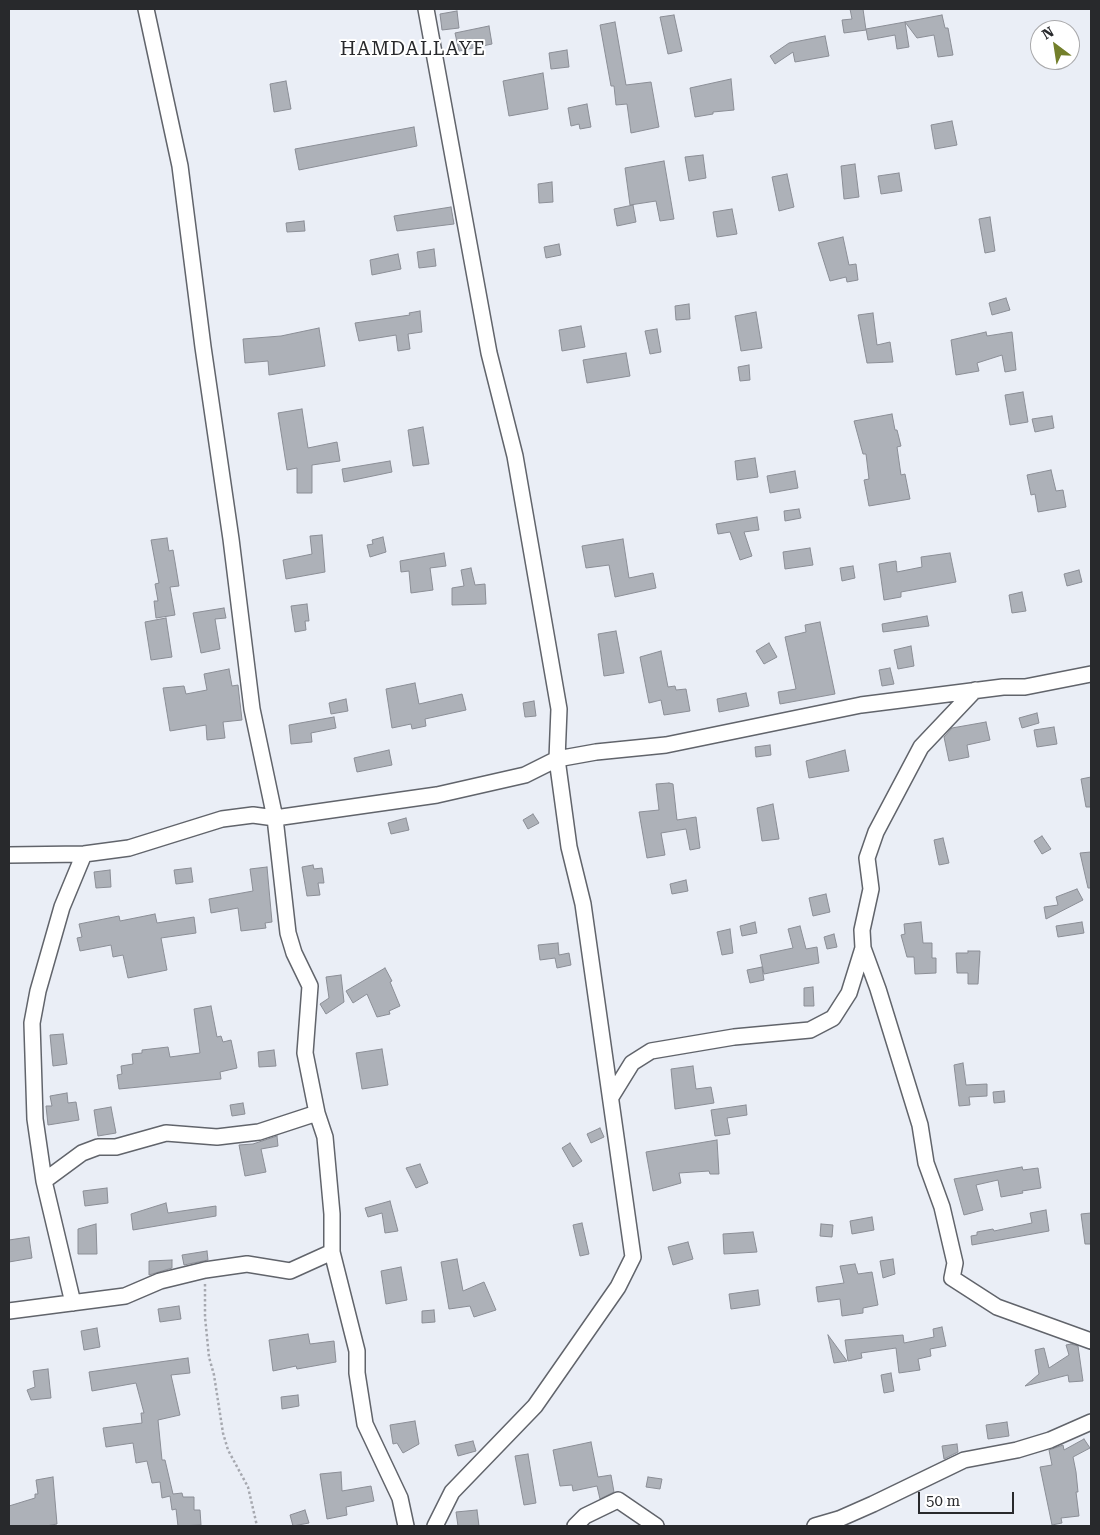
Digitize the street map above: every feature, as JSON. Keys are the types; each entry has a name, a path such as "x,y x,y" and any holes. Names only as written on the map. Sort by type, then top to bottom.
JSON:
{"street":[{"path":"146,9 180,166 252,709 275,818 288,933 294,953 310,986 305,1053 317,1113 325,1137 326,1165 332,1214 332,1252 357,1351 358,1381 365,1424 400,1498 406,1526"},
{"path":"426,9 489,353 515,456 559,709 557,759 569,847 583,904 633,1257 618,1287 535,1406 452,1492 435,1526"},
{"path":"9,855 84,854 129,848 222,819 253,815 275,818 437,795 525,775 557,759 596,752 666,745 860,705 975,690 1025,687 1091,674"},
{"path":"975,690 921,747 876,832 866,858 871,889 862,930 863,948 878,989 920,1125 926,1163 942,1207 954,1263 952,1278 997,1307 1091,1341"},
{"path":"73,1302 44,1181 35,1119 32,1023 38,991 62,906 84,854"},
{"path":"611,1097 632,1063 651,1052 734,1037 810,1030 833,1018 849,993 863,948"},
{"path":"44,1181 82,1153 98,1148 116,1147 166,1133 217,1137 259,1132 317,1113"},
{"path":"9,1311 125,1296 160,1281 205,1270 247,1264 290,1271 332,1252"},
{"path":"815,1526 839,1519 873,1504 964,1460 1017,1450 1050,1440 1091,1422"},
{"path":"575,1526 585,1516 618,1500 656,1526"}],"path":[{"path":"205,1270 205,1317 209,1357 214,1375 223,1433 228,1450 248,1487 257,1526"}],"building":[{"path":"850,9 863,9 866,30 844,33 842,20 852,19"},
{"path":"457,11 459,28 442,30 440,14"},
{"path":"674,15 682,51 668,54 660,17"},
{"path":"942,15 945,28 948,28 953,55 938,57 934,35 917,38 905,22"},
{"path":"615,22 626,85 651,82 659,127 631,133 627,104 616,105 614,86 611,86 600,25"},
{"path":"905,22 909,47 897,49 895,35 868,40 866,29"},
{"path":"489,26 492,44 459,51 455,33"},
{"path":"825,36 829,56 795,62 793,52 775,64 770,56 789,43"},
{"path":"567,50 569,67 551,69 549,53"},
{"path":"543,73 548,109 509,116 503,81"},
{"path":"731,79 734,110 713,112 713,114 695,117 690,88"},
{"path":"286,81 291,109 274,112 270,84"},
{"path":"587,104 591,127 580,129 579,124 571,126 568,108"},
{"path":"952,121 957,145 935,149 931,125"},
{"path":"414,127 417,146 299,170 295,149"},
{"path":"703,155 706,178 689,181 685,157"},
{"path":"664,161 674,219 660,221 656,201 630,205 625,168"},
{"path":"855,164 859,197 844,199 841,166"},
{"path":"899,173 902,191 881,194 878,176"},
{"path":"787,174 794,207 779,211 772,177"},
{"path":"552,182 553,202 539,203 538,184"},
{"path":"633,205 636,222 617,226 614,209"},
{"path":"451,207 454,224 397,231 394,216"},
{"path":"732,209 737,234 717,237 713,212"},
{"path":"990,217 995,251 985,253 979,219"},
{"path":"304,221 305,231 287,232 286,223"},
{"path":"843,237 849,265 856,264 858,280 847,282 846,277 830,281 818,243"},
{"path":"559,244 561,255 546,258 544,247"},
{"path":"434,249 436,266 419,268 417,252"},
{"path":"398,254 401,269 372,275 370,260"},
{"path":"1006,298 1010,310 992,315 989,303"},
{"path":"689,304 690,319 676,320 675,306"},
{"path":"420,311 422,332 408,334 410,349 398,351 396,335 359,341 355,323 410,315 409,313"},
{"path":"756,312 762,348 741,351 735,316"},
{"path":"873,313 877,345 890,342 893,362 867,363 858,315"},
{"path":"581,326 585,347 562,351 559,330"},
{"path":"319,328 325,366 269,375 268,361 245,363 243,339 281,336"},
{"path":"657,329 661,352 650,354 645,331"},
{"path":"986,332 987,336 1012,332 1016,370 1005,372 1002,355 977,363 979,371 956,375 951,340"},
{"path":"626,353 630,376 587,383 583,360"},
{"path":"749,365 750,380 740,381 738,367"},
{"path":"1023,392 1028,422 1010,425 1005,395"},
{"path":"302,409 308,448 337,442 340,461 312,465 312,493 297,493 297,468 287,470 278,413"},
{"path":"892,414 901,446 897,447 901,475 905,474 910,499 869,506 864,480 869,479 866,454 863,454 854,421"},
{"path":"1052,416 1054,428 1035,432 1032,419"},
{"path":"423,427 429,464 413,466 408,430"},
{"path":"755,458 758,477 737,480 735,461"},
{"path":"390,461 392,472 344,482 342,469"},
{"path":"1051,470 1056,491 1063,490 1066,507 1038,512 1035,494 1031,495 1027,475"},
{"path":"795,471 798,488 770,493 767,476"},
{"path":"799,509 801,518 785,521 784,511"},
{"path":"757,517 759,530 744,532 752,556 740,560 730,532 718,534 716,524"},
{"path":"322,535 325,572 286,579 283,560 312,554 310,536"},
{"path":"383,537 386,552 370,557 367,545 373,544 372,540"},
{"path":"167,538 169,551 173,550 179,586 170,587 175,615 156,618 154,601 158,601 155,584 159,583 151,540"},
{"path":"623,539 629,578 653,573 656,588 615,597 609,565 586,568 582,546"},
{"path":"810,548 813,565 785,569 783,552"},
{"path":"444,553 446,566 430,568 433,590 411,593 409,571 401,572 400,561"},
{"path":"950,553 956,582 901,592 901,597 884,600 879,564 896,561 897,572 922,567 921,557"},
{"path":"853,566 855,578 842,581 840,568"},
{"path":"471,568 475,585 485,584 486,604 452,605 452,588 464,586 461,570"},
{"path":"1079,570 1082,582 1067,586 1064,574"},
{"path":"1022,592 1026,611 1012,613 1009,595"},
{"path":"307,604 309,621 305,621 306,630 295,632 291,606"},
{"path":"224,608 226,618 215,619 220,649 201,653 193,613"},
{"path":"927,616 929,626 883,632 882,624"},
{"path":"166,618 172,657 151,660 145,622"},
{"path":"820,622 835,694 780,704 778,692 796,689 785,637 806,632 805,625"},
{"path":"616,631 624,673 604,676 598,634"},
{"path":"769,643 777,657 764,664 756,651"},
{"path":"911,646 914,666 898,669 894,650"},
{"path":"661,651 668,687 675,686 676,690 686,689 690,711 664,715 661,700 649,703 640,657"},
{"path":"890,668 894,684 882,686 879,670"},
{"path":"229,669 232,686 238,685 242,720 223,722 225,738 207,740 206,725 170,731 163,688 184,686 186,694 207,690 204,674"},
{"path":"415,683 419,704 462,694 466,710 425,719 426,726 412,729 411,724 392,728 386,689"},
{"path":"746,693 749,706 719,712 717,699"},
{"path":"346,699 348,711 331,714 329,703"},
{"path":"534,701 536,716 525,717 523,703"},
{"path":"1037,713 1039,723 1022,728 1019,718"},
{"path":"334,717 336,728 311,733 312,742 291,744 289,725"},
{"path":"986,722 990,740 967,745 969,757 949,761 944,737 952,728"},
{"path":"1054,727 1057,744 1037,747 1034,730"},
{"path":"770,745 771,755 756,757 755,747"},
{"path":"389,750 392,765 357,772 354,758"},
{"path":"845,750 849,771 809,778 806,761"},
{"path":"1091,777 1091,807 1086,807 1081,779"},
{"path":"656,784 673,784 677,820 696,817 700,848 690,850 686,829 661,833 665,855 647,858 639,812 659,810"},
{"path":"773,804 779,839 762,841 757,808"},
{"path":"533,814 539,823 528,829 523,820"},
{"path":"406,818 409,830 391,834 388,823"},
{"path":"1042,836 1051,849 1042,854 1034,841"},
{"path":"943,838 949,863 939,865 934,840"},
{"path":"1091,852 1091,888 1088,888 1080,853"},
{"path":"313,865 314,869 322,868 324,883 318,883 320,895 307,896 302,867"},
{"path":"267,867 272,922 265,923 266,928 241,931 238,908 211,913 209,899 253,891 250,869"},
{"path":"191,868 193,882 176,884 174,870"},
{"path":"110,870 111,887 96,888 94,872"},
{"path":"686,880 688,891 672,894 670,884"},
{"path":"1077,889 1083,900 1046,919 1044,907 1058,905 1056,897"},
{"path":"826,894 830,912 813,916 809,898"},
{"path":"155,914 157,923 194,917 196,933 161,938 167,970 128,978 123,955 113,957 111,945 80,951 77,938 82,937 79,924 119,916 120,921"},
{"path":"755,922 757,933 742,936 740,926"},
{"path":"921,922 923,943 932,943 932,958 936,958 936,973 915,974 914,957 907,957 901,935 905,934 904,924"},
{"path":"1082,922 1084,933 1058,937 1056,926"},
{"path":"800,926 806,949 817,947 819,963 764,974 760,955 793,948 788,929"},
{"path":"730,929 733,953 722,955 717,932"},
{"path":"834,934 837,947 827,949 824,937"},
{"path":"558,943 559,955 569,953 571,965 557,968 555,958 540,960 538,945"},
{"path":"968,951 980,951 978,984 968,984 968,973 957,973 956,953 968,953"},
{"path":"762,967 764,980 750,983 747,970"},
{"path":"385,968 392,981 390,982 400,1006 389,1011 390,1014 377,1017 367,994 353,1003 346,991"},
{"path":"341,975 344,1002 326,1014 320,1004 329,998 326,977"},
{"path":"813,987 814,1006 804,1006 804,988"},
{"path":"211,1006 217,1037 221,1036 223,1042 231,1040 237,1068 220,1072 221,1079 119,1089 117,1075 122,1074 121,1066 133,1064 132,1054 142,1053 142,1050 168,1047 170,1057 200,1053 194,1009"},
{"path":"63,1034 67,1064 53,1066 50,1035"},
{"path":"382,1049 388,1085 362,1089 356,1053"},
{"path":"274,1050 276,1066 259,1067 258,1052"},
{"path":"963,1063 966,1085 987,1084 987,1096 969,1097 970,1105 959,1106 954,1065"},
{"path":"693,1066 696,1089 711,1087 714,1103 675,1109 671,1069"},
{"path":"1004,1091 1005,1102 994,1103 993,1092"},
{"path":"67,1093 68,1103 76,1102 79,1120 48,1125 46,1106 52,1106 50,1096"},
{"path":"243,1103 245,1114 232,1116 230,1105"},
{"path":"746,1105 747,1115 727,1118 730,1134 715,1136 711,1110"},
{"path":"111,1107 116,1133 98,1136 94,1110"},
{"path":"600,1128 604,1137 591,1143 587,1134"},
{"path":"277,1136 278,1146 261,1149 266,1172 245,1176 239,1145 253,1144"},
{"path":"717,1140 719,1174 710,1174 709,1171 679,1173 681,1183 653,1191 646,1152"},
{"path":"570,1143 582,1161 573,1167 562,1148"},
{"path":"420,1164 428,1183 416,1188 406,1168"},
{"path":"1022,1167 1023,1170 1038,1168 1041,1188 1001,1197 998,1180 976,1185 983,1210 964,1215 954,1179"},
{"path":"107,1188 108,1203 85,1206 83,1191"},
{"path":"390,1201 398,1231 385,1233 382,1213 368,1217 365,1208"},
{"path":"166,1203 168,1213 216,1206 216,1216 133,1230 131,1214"},
{"path":"1046,1210 1049,1231 972,1245 971,1236 977,1235 977,1232 993,1229 994,1231 1032,1223 1030,1213"},
{"path":"1091,1213 1091,1244 1085,1244 1081,1214"},
{"path":"872,1217 874,1230 852,1234 850,1221"},
{"path":"582,1223 589,1254 580,1256 573,1225"},
{"path":"96,1224 97,1254 78,1254 78,1229"},
{"path":"821,1224 833,1225 832,1237 820,1236"},
{"path":"753,1232 757,1252 724,1254 723,1234"},
{"path":"29,1237 32,1258 9,1262 9,1240"},
{"path":"688,1242 693,1259 673,1265 668,1247"},
{"path":"207,1251 208,1260 184,1265 182,1255"},
{"path":"457,1259 463,1291 484,1282 496,1310 474,1317 470,1306 449,1309 441,1262"},
{"path":"893,1259 895,1274 883,1278 880,1261"},
{"path":"172,1260 172,1268 149,1275 149,1261"},
{"path":"855,1264 858,1274 872,1272 878,1305 863,1308 863,1313 842,1316 840,1299 818,1302 816,1287 844,1283 840,1266"},
{"path":"401,1267 407,1300 386,1304 381,1271"},
{"path":"758,1290 760,1305 731,1309 729,1294"},
{"path":"179,1306 181,1319 160,1322 158,1309"},
{"path":"434,1310 435,1322 422,1323 422,1311"},
{"path":"942,1327 946,1346 930,1349 931,1356 918,1359 920,1370 899,1373 896,1348 861,1353 862,1358 848,1361 845,1340 903,1335 904,1343 934,1337 933,1329"},
{"path":"97,1328 100,1347 84,1350 81,1331"},
{"path":"308,1334 310,1344 334,1341 336,1362 297,1369 296,1366 273,1371 269,1340"},
{"path":"828,1335 847,1361 834,1363"},
{"path":"1066,1345 1078,1346 1083,1381 1069,1382 1068,1375 1025,1386 1039,1374 1035,1350 1044,1348 1049,1368 1069,1355"},
{"path":"188,1358 190,1373 171,1375 180,1415 158,1420 162,1460 165,1460 173,1494 182,1493 183,1497 194,1497 194,1510 200,1510 201,1525 178,1526 176,1509 172,1510 170,1496 162,1498 160,1482 152,1483 147,1461 136,1463 133,1443 106,1447 103,1428 142,1423 141,1413 144,1413 136,1383 92,1391 89,1372"},
{"path":"48,1369 51,1398 31,1400 27,1390 35,1387 33,1371"},
{"path":"891,1373 894,1391 884,1393 881,1375"},
{"path":"298,1395 299,1406 282,1409 281,1397"},
{"path":"415,1421 419,1444 403,1453 397,1443 393,1444 390,1425"},
{"path":"1007,1422 1009,1436 988,1439 986,1425"},
{"path":"1084,1439 1090,1448 1073,1457 1079,1516 1061,1518 1062,1523 1052,1525 1040,1467 1052,1465 1049,1450 1063,1445 1064,1450"},
{"path":"473,1441 476,1451 458,1456 455,1445"},
{"path":"591,1442 598,1477 611,1475 614,1492 600,1499 597,1486 573,1491 572,1485 560,1486 553,1450"},
{"path":"957,1444 958,1452 944,1459 942,1446"},
{"path":"528,1454 536,1503 524,1505 515,1456"},
{"path":"341,1472 342,1491 371,1486 374,1501 346,1507 347,1515 327,1519 320,1474"},
{"path":"53,1477 57,1524 46,1526 9,1526 9,1506 35,1498 35,1494 38,1494 36,1480"},
{"path":"648,1477 662,1479 660,1489 646,1487"},
{"path":"305,1510 309,1523 293,1526 290,1515"},
{"path":"477,1510 479,1526 458,1526 456,1512"}],"district":[{"name":"HAMDALLAYE","path":"413,49"}]}
